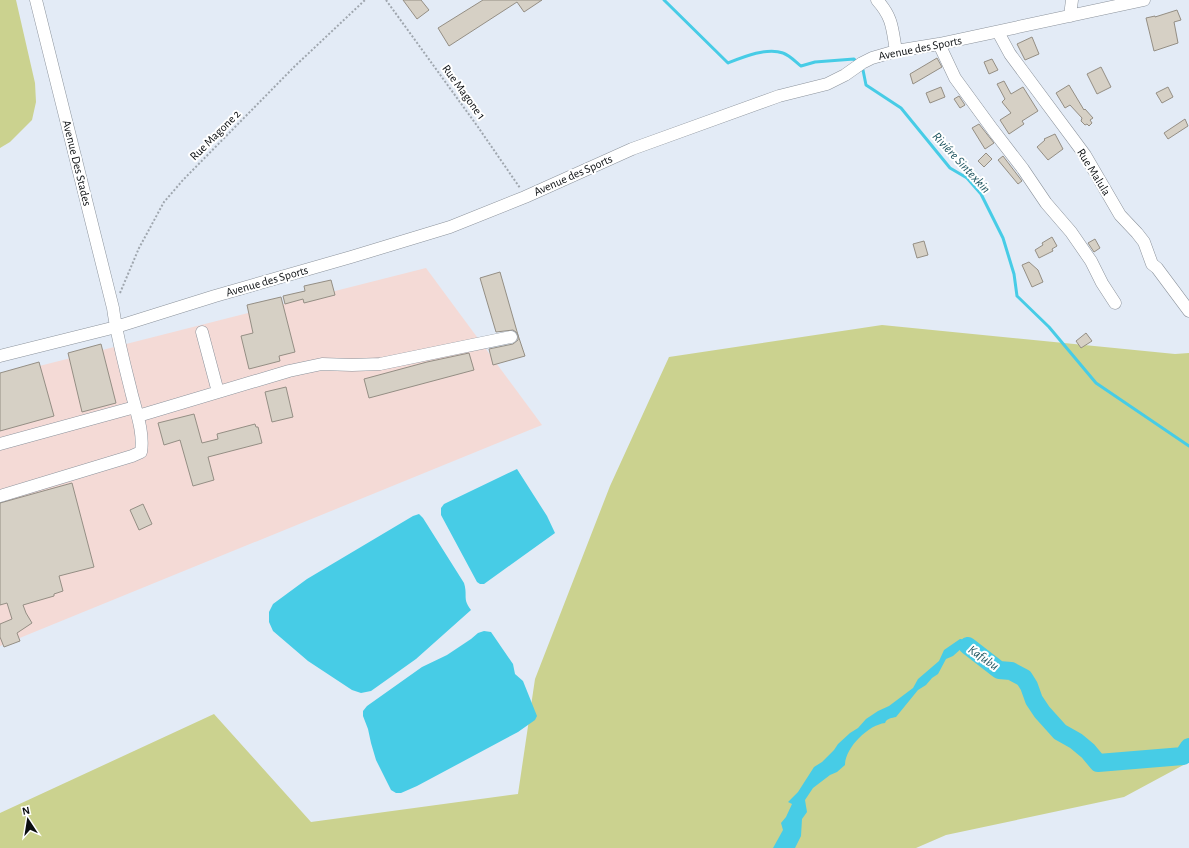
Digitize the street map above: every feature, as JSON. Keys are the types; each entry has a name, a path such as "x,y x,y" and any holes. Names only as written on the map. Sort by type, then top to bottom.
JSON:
{"street":[{"name":"Avenue Des Stades","path":"0,496 88,470 141,452 142,446 142,437 116,327 113,308 36,0"},
{"path":"877,0 886,11 892,23 896,51"},
{"path":"1070,16 1072,0"},
{"name":"Avenue des Sports","path":"0,356 116,327 215,296 450,227 525,197 632,149 779,96 827,84 872,58 896,51 998,32 1144,0"},
{"name":"Rue Malula","path":"998,32 1010,54 1085,156 1120,215 1144,242 1152,264 1157,268 1189,311"},
{"path":"939,44 954,78 1023,169 1046,203 1071,232 1091,261 1102,283 1116,303"},
{"path":"202,332 218,392"},
{"path":"0,444 218,392 289,371 322,364 380,364 511,337"}],"path":[{"name":"Rue Magone 2","path":"113,308 139,248 164,202 294,68 365,0"},
{"name":"Rue Magone 1","path":"386,0 478,127 525,197"}],"shaded area":[{"path":"426,268 542,425 0,646 0,376"}],"green space":[{"path":"0,0 16,0 35,83 36,102 32,120 10,142 0,148"},
{"path":"882,325 1175,354 1189,353 1189,762 1124,797 946,835 916,848 0,848 0,813 214,714 311,822 518,794 535,679 610,486 669,357"}],"water":[{"path":"517,469 547,516 555,533 484,584 480,584 477,582 441,515 441,508 444,504"},
{"path":"419,514 464,583 466,600 471,610 416,659 371,691 361,693 352,690 308,661 273,631 269,622 269,612 273,604 307,579 413,516"},
{"path":"484,631 491,632 513,664 515,674 523,681 537,716 535,720 518,732 417,786 401,793 396,793 391,790 376,760 363,716 363,711 367,706 422,667 447,655 478,633"},
{"path":"960,639 974,642 983,649 989,664 986,669 978,662 967,647 962,648 953,656 946,659 938,674 918,690 896,717 888,719 885,723 872,728 859,738 849,752 845,765 813,788 805,800 807,812 802,819 801,836 795,848 773,848 783,830 781,823 786,817 792,804 788,802 798,792 814,767 822,762 838,744 858,728 866,719 889,706 913,688 918,679 939,661 944,650"}],"building":[{"path":"403,0 421,0 429,10 417,19"},
{"path":"483,0 542,0 524,12 517,2 449,46 438,28"},
{"path":"1177,10 1181,20 1174,22 1178,43 1154,51 1146,18 1155,17"},
{"path":"1032,37 1039,54 1025,60 1017,44"},
{"path":"937,58 942,67 913,84 910,74"},
{"path":"992,59 998,70 989,74 984,62"},
{"path":"1101,67 1111,87 1097,94 1087,74"},
{"path":"1004,81 1011,94 1023,87 1038,111 1022,121 1024,124 1009,134 1000,120 1011,113 1002,102 1005,99 997,84"},
{"path":"1069,85 1084,110 1085,109 1093,118 1090,120 1092,123 1089,126 1087,124 1085,125 1081,121 1082,118 1070,105 1065,108 1056,93"},
{"path":"941,87 945,97 930,103 926,93"},
{"path":"1168,87 1173,97 1162,103 1156,93"},
{"path":"959,96 965,105 960,108 954,99"},
{"path":"1185,119 1188,126 1168,139 1164,133"},
{"path":"979,124 994,143 985,149 972,128"},
{"path":"1055,134 1063,149 1048,160 1037,147 1045,140 1044,139"},
{"path":"986,153 992,159 984,167 978,161"},
{"path":"1003,156 1022,181 1018,184 998,160"},
{"path":"1052,237 1057,246 1052,249 1053,251 1039,258 1035,250 1043,245 1042,243"},
{"path":"1095,239 1100,248 1094,252 1088,243"},
{"path":"924,241 928,255 917,258 913,244"},
{"path":"1029,262 1038,270 1043,282 1032,287 1022,265"},
{"path":"500,272 518,335 513,330 496,332 480,278"},
{"path":"331,280 335,295 304,303 303,299 285,304 283,296 305,291 304,286"},
{"path":"281,297 295,352 279,356 280,361 249,369 241,336 253,333 247,305"},
{"path":"1086,333 1092,341 1081,348 1076,341"},
{"path":"518,335 525,356 493,365 489,349 513,344 518,340"},
{"path":"101,344 116,403 82,412 68,353"},
{"path":"469,353 474,370 369,398 364,379 427,362"},
{"path":"39,362 54,416 0,431 0,373"},
{"path":"286,387 293,417 272,422 265,392"},
{"path":"194,414 202,443 218,439 217,434 255,424 256,427 258,427 262,443 208,457 214,480 193,486 180,440 164,445 158,423"},
{"path":"72,483 94,567 59,576 63,591 54,594 54,596 23,605 32,623 17,633 20,641 4,647 0,637 0,624 12,619 7,603 0,605 0,503"},
{"path":"143,504 152,524 139,530 130,510"}],"waterway":[{"name":"Riviére Sintexkin","path":"664,0 728,63 741,58 770,51 777,51 785,54 801,66 815,62 854,59 857,63"},
{"name":"Riviére Sintexkin","path":"861,68 863,70 866,85 901,108 950,168 967,178 981,194 1003,238 1014,274 1017,296 1049,327 1096,383 1189,446"},
{"name":"Kafubu","path":"968,646 999,670 1011,671 1024,678 1029,686 1034,700 1042,712 1060,732 1076,741 1088,751 1098,763 1183,756 1189,747"}]}
